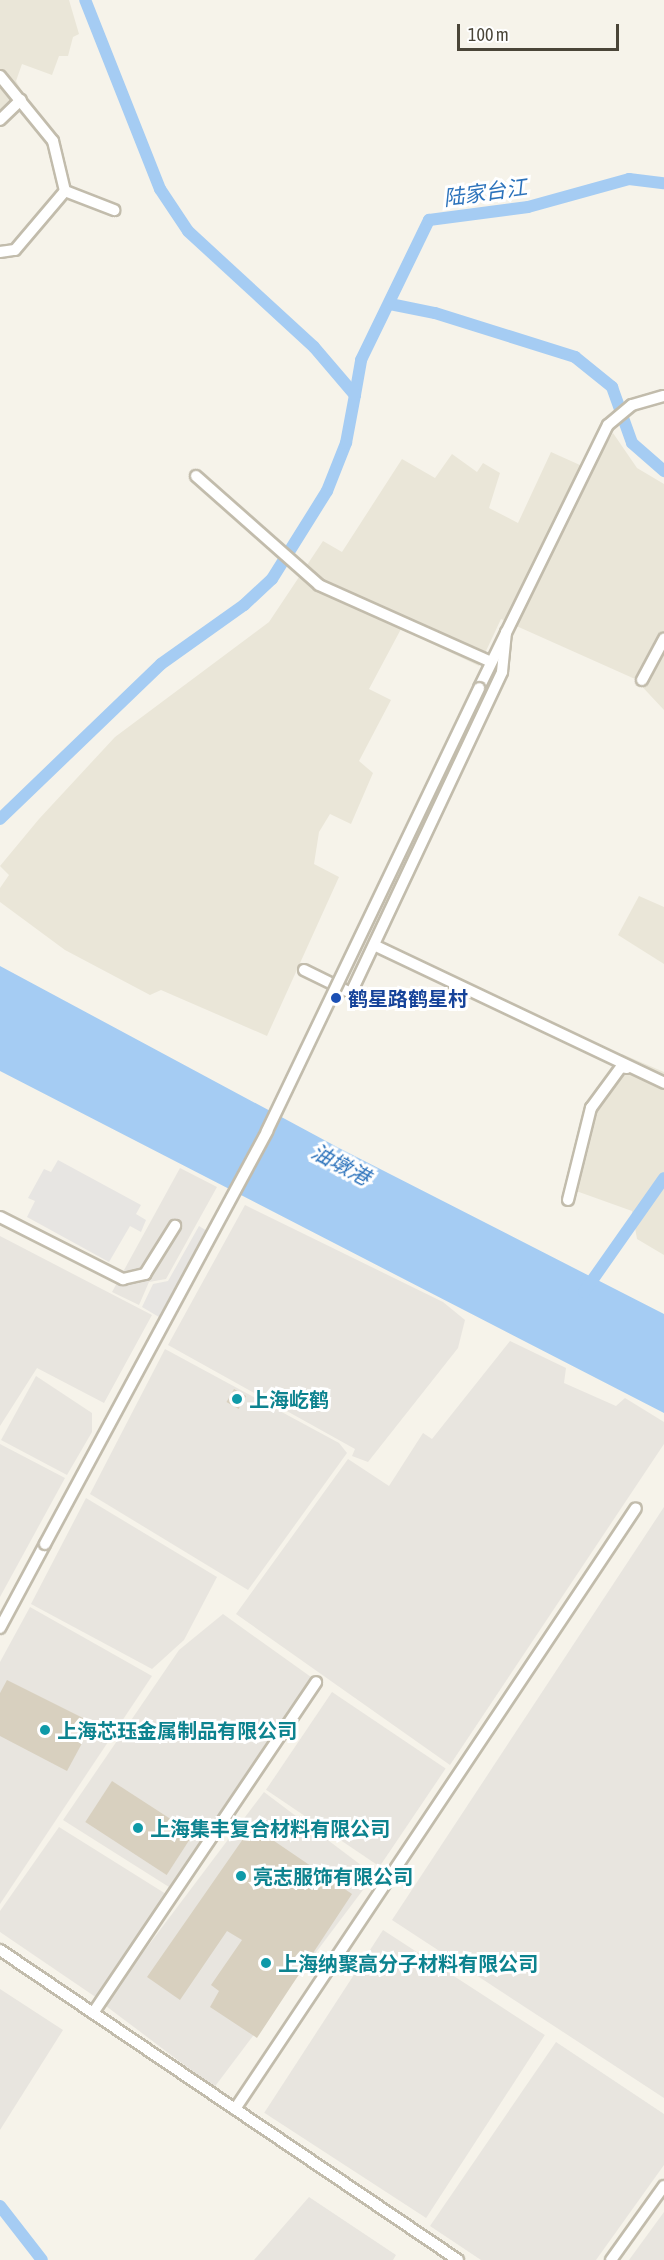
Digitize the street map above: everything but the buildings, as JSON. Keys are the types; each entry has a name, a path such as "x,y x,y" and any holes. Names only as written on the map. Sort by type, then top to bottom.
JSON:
{"street":[{"path":"0,76 53,141 66,191"},
{"path":"0,120 21,100"},
{"path":"66,191 114,210"},
{"path":"0,252 15,250 66,191"},
{"path":"0,1628 267,1131 491,662 614,418 632,405 664,396"},
{"path":"196,476 267,543 306,575 360,606 491,662"},
{"path":"304,970 351,993 502,672 506,632"},
{"path":"642,680 664,639"},
{"path":"375,946 628,1068 664,1083"},
{"path":"568,1200 591,1108 621,1067 628,1068"},
{"path":"0,1217 123,1280 145,1274 175,1226"},
{"path":"235,2109 636,1508"},
{"path":"93,2013 316,1682"},
{"path":"0,1950 458,2260"},
{"path":"611,2260 664,2186"}],"shaded area":[{"path":"0,0 69,0 79,34 73,37 68,56 59,56 52,75 22,64 16,81 24,95 0,118"},
{"path":"613,433 637,468 664,484 664,710 635,679 501,619 479,666 401,629 369,689 391,700 359,761 373,773 351,824 330,814 319,832 314,864 339,877 267,1036 161,990 150,995 65,950 0,902 0,888 9,875 0,866 39,819 115,737 269,622 323,541 342,552 402,459 435,478 452,454 477,472 483,463 500,473 489,508 518,523 551,452 591,470"},
{"path":"639,896 664,907 664,964 618,935"},
{"path":"622,1054 664,1072 664,1255 637,1239 632,1211 565,1187 586,1109"},
{"path":"58,1160 141,1205 136,1214 146,1220 141,1232 130,1226 109,1262 27,1217 35,1201 28,1198 44,1169 51,1172"},
{"path":"180,1168 217,1187 166,1279 149,1282 139,1305 112,1292"},
{"path":"245,1205 443,1302 465,1320 458,1348 368,1462 352,1456 355,1449 168,1345"},
{"path":"199,1226 207,1231 159,1317 142,1307 153,1284 168,1281"},
{"path":"0,1236 152,1315 104,1403 37,1368 0,1426"},
{"path":"510,1341 566,1368 564,1383 616,1406 625,1398 664,1422 664,1444 450,1765 236,1614 348,1459 389,1486 423,1433 432,1439"},
{"path":"165,1349 339,1443 347,1453 248,1590 90,1494"},
{"path":"36,1376 92,1413 92,1432 67,1475 1,1440"},
{"path":"0,1444 65,1478 0,1597"},
{"path":"86,1498 217,1577 184,1640 152,1669 31,1604"},
{"path":"664,1507 664,2098 392,1920"},
{"path":"30,1607 152,1676 0,1904 0,1662"},
{"path":"223,1614 311,1677 169,1887 63,1820 179,1650"},
{"path":"332,1692 446,1769 380,1866 266,1790"},
{"path":"264,1792 374,1875 214,2087 104,2004"},
{"path":"59,1827 166,1894 97,1998 0,1932 0,1911"},
{"path":"383,1930 545,2035 426,2218 264,2113"},
{"path":"0,1989 63,2030 0,2130"},
{"path":"556,2042 664,2114 664,2165 596,2260 481,2260 430,2226"},
{"path":"309,2197 396,2255 393,2260 254,2260"},
{"path":"664,2212 664,2260 629,2260"}],"water":[{"name":"油墩港","path":"0,966 339,1148 664,1314 664,1413 0,1071"}],"waterway":[{"path":"0,819 161,664 244,605 272,579 327,491 346,443 355,395 314,347 188,231 160,189 85,0"},
{"name":"陆家台江","path":"355,395 361,360 429,220 528,207 629,179 664,183"},
{"path":"390,304 435,313 575,357 612,387 632,443 664,471"},
{"path":"584,1292 664,1178"},
{"path":"0,2206 42,2260"}],"place":[{"name":"鹤星路鹤星村","path":"336,998"},
{"name":"上海屹鹤","path":"237,1399"},
{"name":"上海芯珏金属制品有限公司","path":"45,1730"},
{"name":"上海集丰复合材料有限公司","path":"138,1828"},
{"name":"亮志服饰有限公司","path":"241,1876"},
{"name":"上海纳聚高分子材料有限公司","path":"266,1963"}]}
